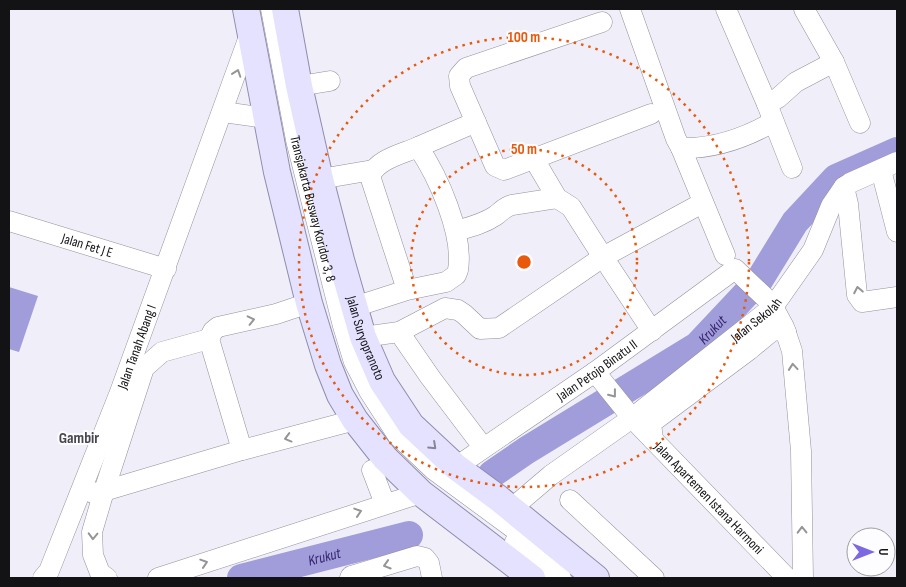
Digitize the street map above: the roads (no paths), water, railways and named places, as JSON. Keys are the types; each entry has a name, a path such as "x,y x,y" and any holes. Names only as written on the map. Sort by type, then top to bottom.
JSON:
{"main road":[{"path":"246,9 276,172 309,303 328,365 340,395 355,420 385,458 424,495 532,578"},
{"name":"Jalan Suryopranoto","path":"285,9 299,86 320,179 363,337 382,381 411,425 463,471 596,578"}],"street":[{"name":"Transjakarta Busway Koridor 3, 8","path":"257,9 290,173 346,372 369,414 419,470 445,492 560,578"},
{"name":"Transjakarta Busway Koridor 3, 8","path":"271,9 283,81 310,198 343,326 354,362 369,392 398,436 434,470 530,540 576,578"},
{"path":"630,9 676,139 733,267 770,303 786,332 792,351 801,451 803,578"},
{"path":"726,9 792,168"},
{"path":"804,9 834,62 860,123"},
{"path":"602,22 466,68 459,76 460,86 495,166 504,170 651,114"},
{"name":"Jalan Tanah Abang I","path":"43,578 49,571 79,496 166,269 250,34"},
{"path":"681,148 711,146 747,136 770,113 778,98 796,82 834,62"},
{"path":"299,86 330,81"},
{"path":"223,112 266,118"},
{"path":"407,290 370,176 373,170 383,162 476,122"},
{"path":"354,307 407,290 450,280 456,275 459,264 456,231 433,171 418,147"},
{"path":"534,159 557,198 572,207 603,258 652,331"},
{"path":"897,232 889,166 844,187 848,204 857,295 862,302 897,297"},
{"path":"320,179 373,170"},
{"name":"Jalan Sekolah","path":"504,503 551,475 631,417 744,342 770,303 813,250 831,206 844,187"},
{"path":"456,231 482,224 497,215 504,207 557,198"},
{"path":"363,337 399,332 445,308 458,310 480,329 498,328 603,258 695,207"},
{"name":"Jalan Fet J E","path":"9,220 166,269"},
{"name":"Jalan Petojo Binatu II","path":"463,471 483,447 597,374 733,267"},
{"path":"450,280 458,310"},
{"path":"242,450 209,339 213,331 218,328 276,314 309,303"},
{"path":"653,440 651,423 744,342 772,331 780,330 786,332"},
{"path":"399,332 430,377 483,447"},
{"path":"107,578 100,573 93,555 92,532 144,368 162,352 209,339"},
{"name":"Jalan Apartemen Istana Harmoni","path":"597,374 631,417 787,578"},
{"path":"79,496 104,491 242,450 355,420"},
{"path":"372,470 385,504"},
{"path":"158,578 385,504 424,495"},
{"path":"570,500 654,578"},
{"path":"350,578 351,576 422,556 429,563 432,578"}],"waterway":[{"name":"Krukut","path":"492,474 527,450 697,346 760,279 795,222 836,178 897,151"},
{"name":"Krukut","path":"241,578 409,535"}],"district":[{"name":"Gambir","path":"79,437"}]}
